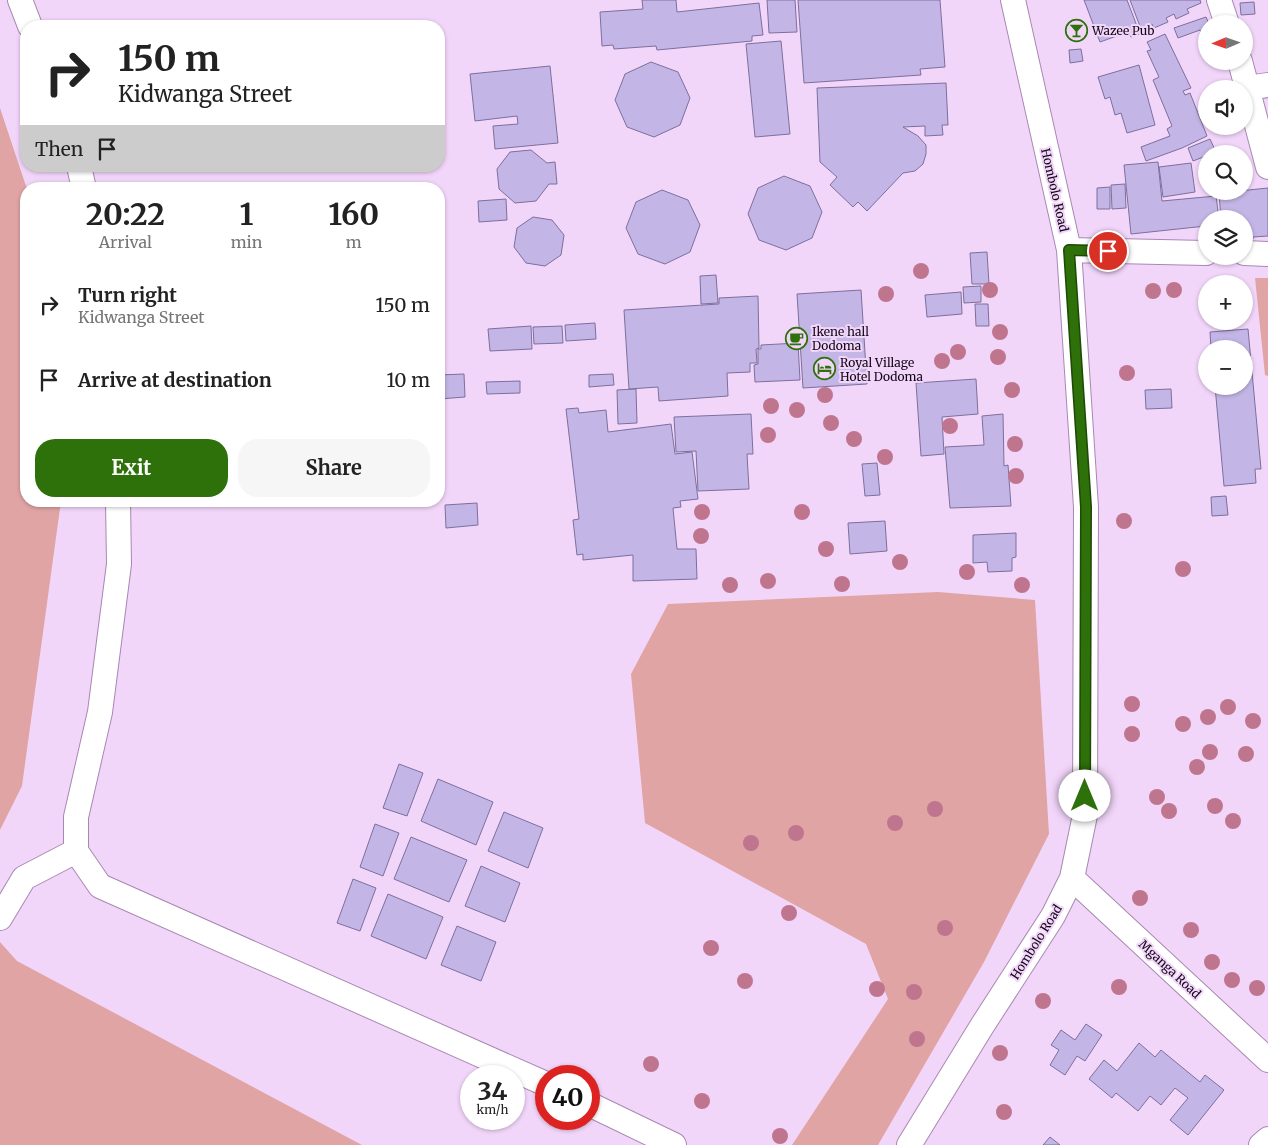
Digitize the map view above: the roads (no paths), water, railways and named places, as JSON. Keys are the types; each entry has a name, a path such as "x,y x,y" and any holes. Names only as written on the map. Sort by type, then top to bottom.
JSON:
{"street":[{"path":"20,0 28,20"},
{"path":"1219,0 1224,15"},
{"name":"Hombolo Road","path":"909,1145 982,1026 1054,916 1072,878 1084,815 1086,507 1069,250 1011,4"},
{"path":"1246,70 1257,86 1268,166"},
{"path":"1069,250 1198,253"},
{"path":"1253,253 1268,254"},
{"path":"118,507 119,564 100,712 76,816 76,851 100,886 535,1079"},
{"path":"0,918 24,878 76,851"},
{"name":"Mganga Road","path":"1072,878 1268,1060"},
{"path":"600,1109 674,1145"},
{"path":"1261,1145 1268,1139"}],"place":[{"name":"Wazee Pub","path":"1076,30"},
{"name":"Ikene hall Dodoma","path":"796,338"},
{"name":"Royal Village Hotel Dodoma","path":"824,369"}]}
